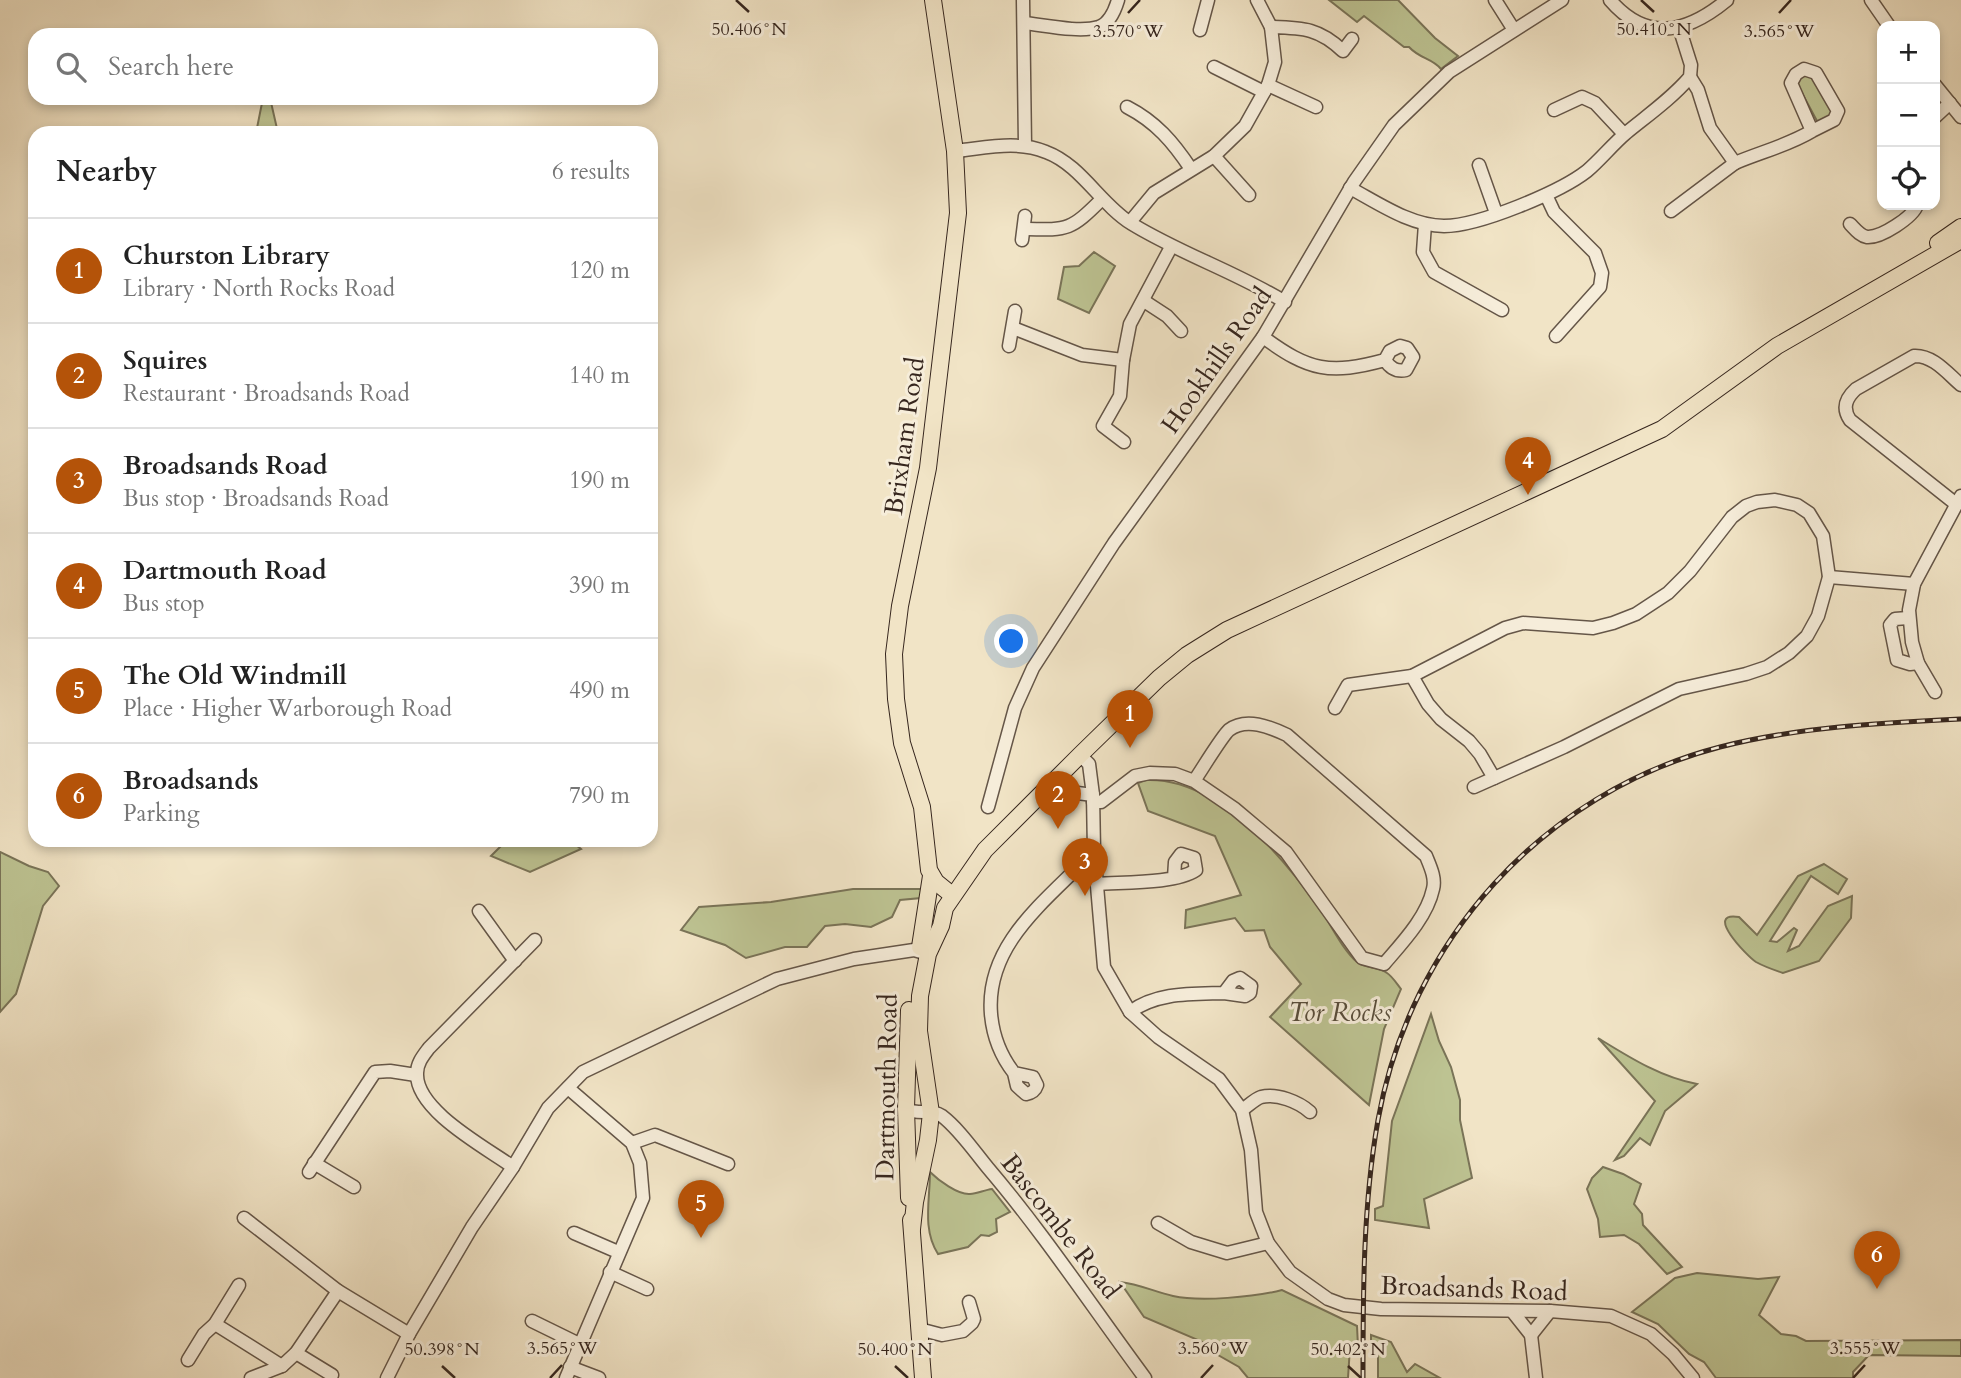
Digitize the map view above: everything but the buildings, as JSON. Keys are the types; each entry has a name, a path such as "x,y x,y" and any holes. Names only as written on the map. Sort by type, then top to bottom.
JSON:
{"main road":[{"name":"Brixham Road","path":"923,951 931,876 922,807 902,743 894,654 900,606 928,468 958,213 956,151 933,0"},
{"path":"1893,281 1932,247 1961,227"},
{"path":"923,951 948,902 985,850 1159,678 1187,655 1208,641 1662,429 1777,346 1961,240"},
{"path":"931,876 948,902"},
{"name":"Dartmouth Road","path":"923,951 910,998 906,1109 923,1378"},
{"name":"Dartmouth Road","path":"912,1228 929,1140 930,1113 919,1031 923,951"}],"street":[{"path":"1023,0 1025,145"},
{"path":"1024,23 1080,29 1099,27 1112,15 1118,0"},
{"path":"1200,30 1208,0"},
{"path":"1130,222 1154,193 1214,156 1245,126 1266,89 1275,62 1272,27 1256,0"},
{"path":"1495,0 1514,30"},
{"name":"Hookhills Road","path":"988,807 1015,708 1033,668 1114,543 1263,337 1350,188 1394,125 1449,72 1562,0"},
{"path":"1610,0 1624,16 1656,28 1679,27 1696,21 1727,0"},
{"path":"1871,0 1886,21"},
{"path":"1272,27 1303,27 1329,38 1343,51 1352,38"},
{"path":"1679,27 1691,65 1690,77 1698,90 1710,128 1735,163"},
{"path":"1214,67 1316,107"},
{"path":"1671,211 1735,163 1795,141 1834,120 1838,111 1816,74 1804,69 1796,74 1791,83 1812,131"},
{"path":"1350,188 1425,224 1445,226 1496,214 1546,195 1587,171 1624,134 1669,99 1690,77"},
{"path":"1940,91 1961,117"},
{"path":"1554,110 1581,97 1595,103 1624,134"},
{"path":"1145,102 1132,110 1172,141 1191,169"},
{"path":"1940,112 1950,103"},
{"path":"956,151 1025,145 1065,161 1102,199 1130,222 1171,247 1255,284 1285,302"},
{"path":"1214,156 1249,195"},
{"path":"1479,165 1496,214"},
{"path":"1546,195 1554,212 1595,253 1602,273 1600,287 1556,336"},
{"path":"1024,228 1064,230 1085,217 1102,199"},
{"path":"1850,224 1863,236 1870,237 1900,223 1914,210"},
{"path":"1425,224 1423,252 1434,272 1502,310"},
{"path":"1124,442 1098,424 1119,396 1130,324 1171,247"},
{"path":"1144,300 1167,316 1181,331"},
{"path":"1009,346 1015,311"},
{"path":"1013,328 1082,355 1123,360"},
{"path":"1263,337 1307,365 1343,370 1385,360"},
{"path":"1935,692 1919,663 1908,618 1914,584 1959,500 1850,419 1845,405 1850,394 1856,389 1914,356 1924,355 1961,385"},
{"path":"1335,708 1348,685 1412,676 1505,628 1523,623 1593,628 1636,614 1668,593 1690,571 1732,517 1746,506 1756,502 1785,502 1797,505 1808,513 1823,536 1829,577 1825,599 1807,636 1780,660 1746,674 1679,690 1564,747 1474,787"},
{"path":"1829,577 1914,584"},
{"path":"1908,618 1895,619 1889,625 1892,641 1897,660 1910,664 1919,663"},
{"path":"1412,676 1428,705 1469,741 1494,778"},
{"path":"1046,789 1101,802 1135,776 1150,773 1175,774 1194,781 1286,852 1362,958 1384,964 1409,934 1426,907 1434,888 1426,856 1287,734 1267,725 1249,724 1229,730 1194,781"},
{"name":"Broadsands Road","path":"1080,755 1089,764 1093,799 1094,851 1104,967 1130,1012 1158,1037 1219,1079 1242,1110 1252,1161 1256,1212 1268,1243 1290,1272 1310,1288 1344,1306 1381,1309 1550,1311 1611,1316 1642,1328 1662,1343 1693,1378"},
{"path":"1014,1073 1002,1057 992,1023 990,1000 999,959 1020,926 1094,851"},
{"path":"1097,884 1174,878"},
{"path":"479,911 515,961"},
{"path":"513,1167 433,1110 416,1075 418,1064 429,1048 535,940"},
{"path":"387,1378 409,1334 472,1227 513,1167 548,1108 583,1072 777,979 854,959 923,951"},
{"path":"1130,1012 1141,1004 1172,995 1224,993"},
{"path":"354,1187 312,1168 375,1072 416,1075"},
{"path":"568,1088 632,1143 640,1163 643,1198 568,1373 599,1378"},
{"path":"1242,1110 1261,1097 1301,1104 1310,1112"},
{"path":"906,1109 912,1113 930,1113"},
{"name":"Bascombe Road","path":"930,1113 943,1116 1028,1216 1146,1378"},
{"path":"632,1143 655,1135 729,1164"},
{"path":"244,1218 338,1291 409,1334"},
{"path":"1158,1223 1191,1242 1227,1253 1268,1243"},
{"path":"574,1233 618,1252"},
{"path":"610,1272 647,1290"},
{"path":"188,1360 239,1286"},
{"path":"251,1378 282,1366 296,1353 338,1291"},
{"path":"919,1329 942,1335 963,1331 974,1319 969,1302"},
{"path":"1512,1311 1531,1335 1536,1378"},
{"path":"1531,1335 1550,1311"},
{"path":"532,1321 579,1344"},
{"path":"215,1324 282,1366"},
{"path":"296,1353 332,1375"}],"green space":[{"path":"1329,0 1398,0 1435,38 1458,56 1441,69 1409,47 1404,47 1364,16 1357,22"},
{"path":"1806,74 1812,77 1832,110 1831,115 1823,122 1817,121 1796,82"},
{"path":"262,105 272,105 276,126 257,126"},
{"path":"1094,252 1115,266 1089,313 1058,299 1064,267 1079,266"},
{"name":"Tor Rocks","path":"1146,780 1172,783 1198,792 1246,824 1305,888 1352,957 1360,964 1384,971 1401,989 1384,1029 1369,1105 1270,1017 1301,984 1270,947 1264,930 1245,931 1235,918 1185,928 1186,910 1241,895 1215,836 1148,811 1138,783"},
{"path":"500,847 581,849 530,872 491,856"},
{"path":"0,852 48,872 59,886 43,906 16,994 0,1012"},
{"path":"1824,864 1847,879 1838,894 1811,876 1770,941 1777,942 1794,928 1797,930 1788,951 1799,946 1828,906 1852,896 1851,918 1819,961 1783,973 1756,962 1731,935 1725,921 1729,917 1739,917 1757,935 1798,876"},
{"path":"853,889 921,889 921,898 900,900 892,917 871,927 845,924 825,926 807,947 785,947 746,958 725,945 681,930 699,907 771,902"},
{"path":"1431,1014 1460,1100 1460,1120 1472,1178 1424,1199 1429,1228 1375,1220 1375,1209 1383,1206 1392,1121"},
{"path":"1598,1038 1658,1071 1697,1084 1665,1111 1650,1145 1640,1138 1624,1156 1615,1160 1655,1101"},
{"path":"1603,1167 1641,1184 1634,1204 1642,1214 1643,1225 1682,1267 1667,1274 1639,1244 1624,1235 1600,1237 1598,1219 1587,1189 1592,1178"},
{"path":"930,1172 948,1186 965,1194 992,1189 1010,1212 996,1219 997,1232 989,1236 981,1235 968,1247 938,1254 928,1224"},
{"path":"1697,1273 1758,1279 1779,1277 1759,1315 1781,1334 1796,1336 1806,1341 1961,1340 1961,1356 1869,1355 1853,1372 1853,1378 1716,1378 1704,1362 1689,1354 1658,1324 1632,1312 1675,1278"},
{"path":"1120,1282 1173,1296 1198,1299 1243,1297 1282,1290 1357,1326 1358,1347 1350,1347 1348,1378 1248,1378 1239,1367 1218,1355 1205,1343 1144,1317"},
{"path":"1371,1335 1391,1342 1407,1372 1415,1364 1440,1378 1378,1378 1378,1351 1371,1350"}],"railway":[{"path":"1363,1378 1369,1184 1378,1120 1395,1054 1420,993 1453,935 1494,884 1542,838 1596,800 1656,769 1720,747 1809,730 1961,719"}],"place":[{"name":"Dartmouth Road","path":"1528,495"},
{"name":"Churston Library","path":"1130,748"},
{"name":"Squires","path":"1058,829"},
{"name":"Broadsands Road","path":"1085,896"},
{"name":"The Old Windmill","path":"701,1238"},
{"name":"Broadsands","path":"1877,1289"}]}
